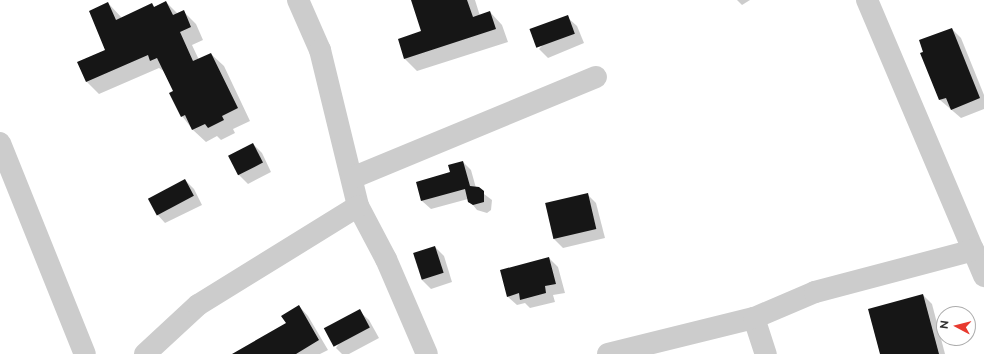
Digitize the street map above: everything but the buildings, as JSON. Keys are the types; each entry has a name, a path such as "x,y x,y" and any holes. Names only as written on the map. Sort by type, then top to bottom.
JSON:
{"street":[{"path":"298,0 320,50 358,206 386,259 427,354"},
{"path":"867,0 984,276"},
{"path":"352,178 596,77"},
{"path":"0,143 85,354"},
{"path":"145,354 198,305 358,206"},
{"path":"608,354 754,318 815,292 974,250"},
{"path":"754,318 766,354"}]}
